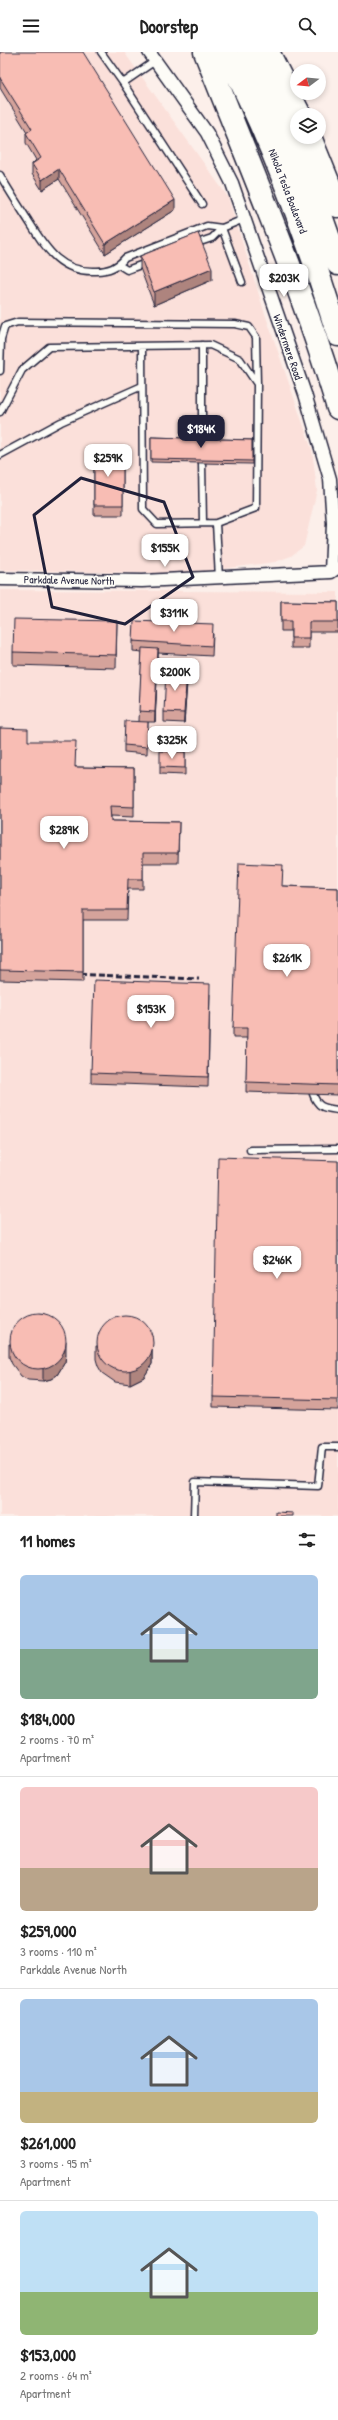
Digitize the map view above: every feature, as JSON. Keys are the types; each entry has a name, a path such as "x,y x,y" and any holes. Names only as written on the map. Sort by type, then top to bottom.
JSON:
{"highway":[{"path":"205,52 328,372 338,408"},
{"name":"Nikola Tesla Boulevard","path":"226,52 276,158 317,268 338,335"},
{"name":"Nikola Tesla Boulevard","path":"249,52 262,77 297,158 338,263"},
{"path":"268,52 296,108"},
{"path":"313,144 338,206"}],"street":[{"name":"Windermere Road","path":"152,57 206,133 232,183 305,394 330,479 336,573"},
{"name":"Parkdale Avenue North","path":"0,578 142,581 336,573"}],"lane":[{"path":"101,52 202,204"},
{"path":"123,83 152,57"},
{"path":"0,175 48,252 65,264 82,272 104,271 119,265 125,258 208,226 222,228"},
{"path":"184,248 212,238 222,228 244,219"},
{"path":"222,228 242,282"},
{"path":"119,265 127,270 156,259"},
{"path":"0,371 1,339 5,326 18,322 235,324 249,327 256,337 256,508 216,523 157,524 143,509 142,346"},
{"path":"202,345 202,442"},
{"path":"0,412 22,370 49,347 210,345 240,359 257,384"},
{"path":"0,455 61,422 142,386"},
{"path":"202,464 203,523"},
{"path":"216,523 219,578"},
{"path":"313,1094 316,1104 321,1108 338,1110"},
{"path":"250,1150 338,1149"},
{"path":"194,1516 195,1482 318,1486 322,1447 338,1447"}],"highlighted area":[{"path":"81,478 164,502 193,577 125,624 52,607 34,515"}],"shaded area":[{"path":"0,52 124,52 228,197 264,311 312,450 317,490 304,546 291,556 275,562 185,574 0,570"},
{"path":"0,590 338,592 338,1516 0,1516"}],"building":[{"path":"0,52 83,52 175,200 105,244 59,169 42,180 32,164 41,158 26,133 32,129 0,78"},
{"path":"198,233 212,268 154,292 140,256"},
{"path":"151,437 252,440 252,461 151,459"},
{"path":"94,452 123,452 123,505 94,505"},
{"path":"281,601 338,602 338,622 309,622 309,638 291,638 291,621 281,621"},
{"path":"14,619 117,621 116,655 13,652"},
{"path":"134,621 213,624 212,646 133,641"},
{"path":"142,648 158,649 155,712 139,711"},
{"path":"166,671 187,672 184,713 164,712"},
{"path":"125,721 148,722 147,747 124,745"},
{"path":"0,728 28,729 28,741 76,741 75,767 134,768 134,807 110,806 111,821 179,822 178,853 143,853 143,879 128,879 127,910 83,910 83,972 0,970"},
{"path":"160,751 185,752 185,768 160,767"},
{"path":"239,863 283,865 282,886 338,888 338,1085 246,1082 247,1028 233,1028"},
{"path":"94,980 210,984 208,1077 91,1073"},
{"path":"218,1157 338,1161 338,1400 213,1397"},
{"path":"38,1313 49,1315 58,1321 64,1330 66,1341 64,1352 58,1361 49,1367 38,1369 27,1367 18,1361 12,1352 10,1341 12,1330 18,1321 27,1315"},
{"path":"125,1315 136,1317 145,1323 151,1332 153,1343 151,1354 145,1363 136,1369 125,1371 114,1369 105,1363 99,1354 97,1343 99,1332 105,1323 114,1317"},
{"path":"276,1512 293,1513 293,1516 276,1516"}],"railway":[{"path":"71,974 199,979"}]}
